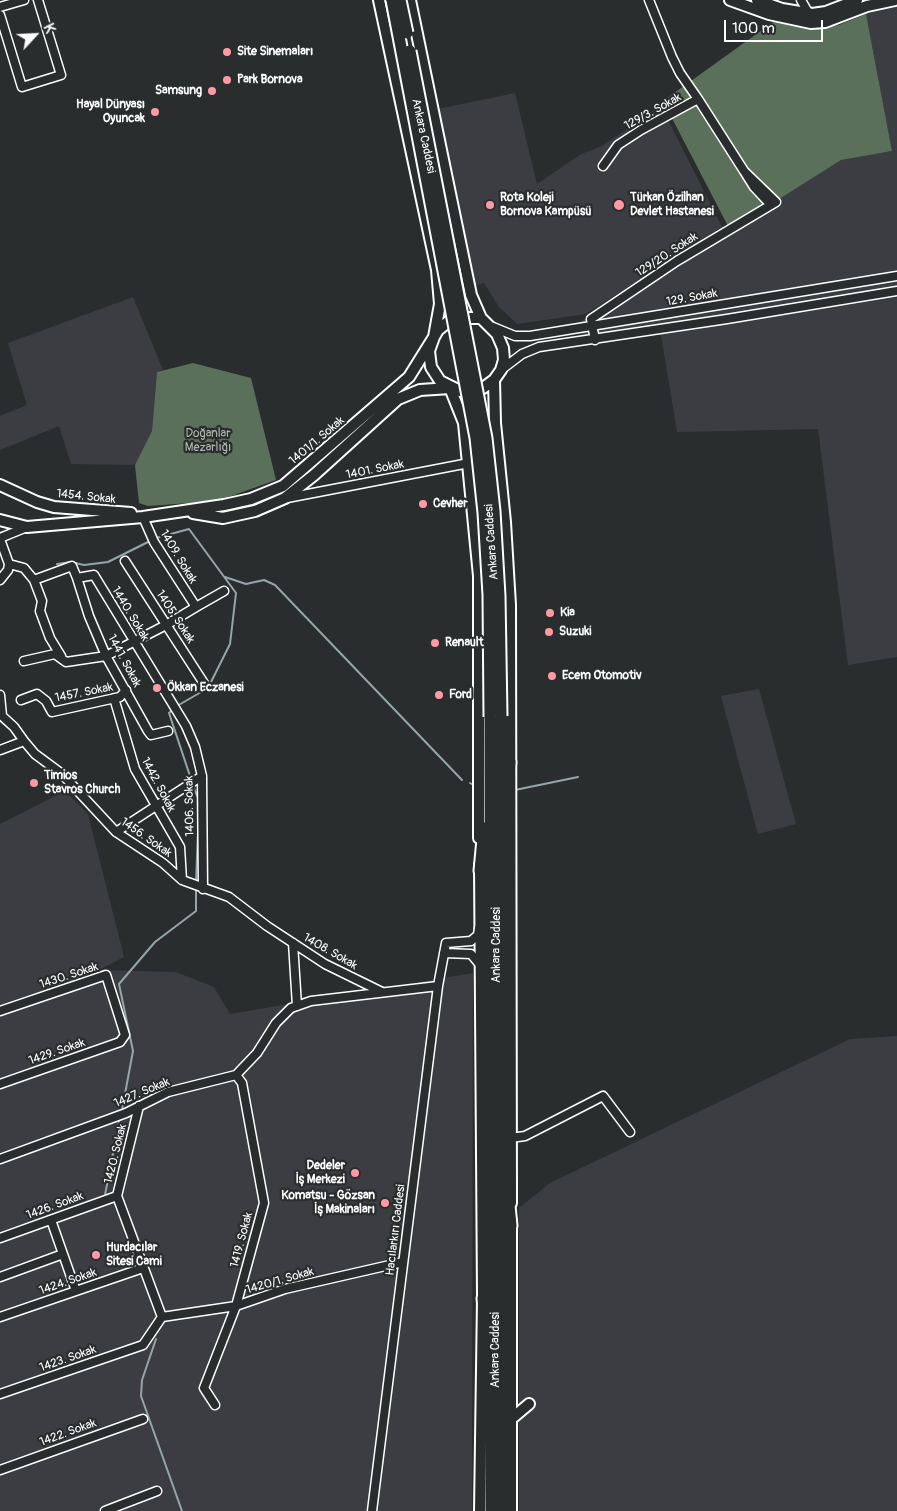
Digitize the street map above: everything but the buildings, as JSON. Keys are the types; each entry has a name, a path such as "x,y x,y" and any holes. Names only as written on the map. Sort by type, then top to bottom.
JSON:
{"highway":[{"name":"Ankara Caddesi","path":"392,0 476,438 484,513 501,826 501,1511"},
{"name":"Ankara Caddesi","path":"400,0 486,438 494,511 500,596 495,717 490,769 491,1511"},
{"path":"501,826 510,762"},
{"path":"480,871 490,769"},
{"path":"501,1122 511,1226"},
{"path":"483,1298 491,1388"}],"main road":[{"name":"Ankara Caddesi","path":"380,0 437,270 440,304 429,351 431,367 440,381 450,388 464,423 479,576 483,1298 480,1511"},
{"name":"Ankara Caddesi","path":"410,0 471,295 481,318 498,334 503,348 501,370"},
{"path":"730,0 769,14 811,23 825,22 867,6 895,0"},
{"path":"757,0 782,9 809,14 826,12 857,0"},
{"path":"434,336 448,322 458,318 481,318"},
{"name":"1401/1. Sokak","path":"27,527 182,512 251,499 283,486 409,377 434,336"},
{"path":"450,388 470,392 483,388 494,380 501,370"},
{"name":"Ankara Caddesi","path":"494,380 495,423 505,522 510,604 511,1511"},
{"name":"1401/1. Sokak","path":"182,512 223,518 255,511 285,498 314,475 398,399 420,390 450,388"},
{"name":"1454. Sokak","path":"0,485 37,502 54,507 132,514 144,517"},
{"path":"0,489 0,497"},
{"path":"0,520 27,527"},
{"path":"510,1359 520,1372"},
{"path":"510,1420 529,1404"}],"street":[{"path":"0,6 24,0"},
{"path":"0,15 22,87 61,76 38,0"},
{"path":"649,0 672,57 680,73 698,99"},
{"path":"801,0 809,14"},
{"name":"129/3. Sokak","path":"603,166 618,145 641,130 698,99 744,171 774,204"},
{"name":"129/20. Sokak","path":"592,326 591,319 661,272 774,204"},
{"name":"129. Sokak","path":"491,327 508,334 525,336 897,276"},
{"name":"129. Sokak","path":"501,370 530,350 897,291"},
{"path":"592,326 595,340"},
{"name":"1401. Sokak","path":"285,498 469,463"},
{"name":"1409. Sokak","path":"144,517 154,542 196,607"},
{"name":"1401/1. Sokak","path":"0,539 27,527"},
{"path":"0,539 9,564 8,570 0,580"},
{"name":"1405. Sokak","path":"126,561 205,685"},
{"path":"9,564 24,568 34,580 42,601 40,611 50,638 66,662"},
{"name":"1440. Sokak","path":"34,580 72,566 77,578 94,575 186,726"},
{"name":"1441. Sokak","path":"77,578 89,616 106,656 151,735 168,731"},
{"path":"24,661 55,654 66,662 106,656 166,625 224,591"},
{"name":"1457. Sokak","path":"21,700 37,694 46,701 52,712 120,697 126,690"},
{"name":"1456. Sokak","path":"0,695 1,717 14,727 35,754 62,774 116,832 163,863 182,880 229,897 293,943"},
{"name":"1442. Sokak","path":"114,698 135,768 180,847 182,880"},
{"name":"1406. Sokak","path":"186,726 195,747 202,776 203,889"},
{"path":"0,750 24,741"},
{"path":"116,832 202,776"},
{"name":"Hacılarkırı Caddesi","path":"372,1511 438,986 444,953 446,943 471,940 478,935 481,921"},
{"name":"1408. Sokak","path":"293,943 325,964 382,992"},
{"name":"1408. Sokak","path":"293,943 297,1006"},
{"path":"444,953 471,954 482,968"},
{"name":"1430. Sokak","path":"0,1011 106,975 125,1035 120,1042"},
{"path":"236,1075 257,1053 276,1023 291,1008 311,1001 438,986"},
{"name":"1429. Sokak","path":"0,1084 120,1042"},
{"name":"1427. Sokak","path":"0,1159 126,1113 168,1092 236,1075"},
{"name":"1419. Sokak","path":"215,1405 204,1388 236,1306 264,1203 242,1083 236,1075"},
{"path":"510,1138 525,1136 603,1096 630,1132"},
{"name":"1420. Sokak","path":"139,1106 118,1196 162,1317"},
{"name":"1426. Sokak","path":"0,1238 118,1196"},
{"path":"51,1220 76,1291"},
{"path":"0,1277 63,1254"},
{"name":"1420/1. Sokak","path":"162,1317 236,1306 285,1289 403,1262"},
{"name":"1424. Sokak","path":"0,1318 143,1268"},
{"name":"1423. Sokak","path":"0,1394 142,1345 162,1317"},
{"name":"1422. Sokak","path":"0,1470 143,1419"},
{"path":"105,1511 158,1491"}],"shaded area":[{"path":"897,1 897,657 848,665 818,429 677,432 660,330 582,342 580,322 644,278 774,197 841,160 892,151 866,14"},
{"name":"Türkan Özilhan Devlet Hastanesi","path":"515,93 537,184 581,154 602,146 661,106 722,227 586,314 517,324 499,307 484,283 470,287 433,110"},
{"path":"133,297 163,370 157,372 152,431 135,465 71,464 59,426 0,450 0,416 27,405 8,343"},
{"path":"759,689 796,824 758,834 721,696"},
{"path":"65,791 88,814 124,957 99,970 176,972 214,987 230,1014 473,973 472,1511 0,1511 0,824"},
{"path":"897,1036 897,1511 519,1511 519,1208 550,1183 850,1039"}],"green space":[{"path":"866,14 892,151 841,160 730,230 663,101 776,20 803,27 839,25"},
{"name":"Doğanlar Mezarlığı","path":"193,363 251,378 276,480 217,501 148,506 139,503 135,465 152,431 157,372"}],"waterway":[{"path":"156,538 189,529 236,593 230,644 208,688 177,706"},
{"path":"57,564 71,562 84,565 108,562 150,541"},
{"path":"225,577 246,584 264,580 275,585 462,780"},
{"path":"172,710 169,713 191,779"},
{"path":"515,790 578,777"},
{"path":"470,783 475,786"},
{"path":"193,786 199,800"},
{"path":"196,882 199,807"},
{"path":"122,1110 133,1051 119,984 155,942 196,911 196,891"},
{"path":"105,1195 119,1122"},
{"path":"156,1339 142,1380 141,1396 182,1511"}],"place":[{"name":"Site Sinemaları","path":"227,52"},
{"name":"Park Bornova","path":"227,80"},
{"name":"Samsung","path":"212,91"},
{"name":"Hayal Dünyası Oyuncak","path":"155,112"},
{"name":"Rota Koleji Bornova Kampüsü","path":"490,205"},
{"name":"Türkan Özilhan Devlet Hastanesi","path":"619,205"},
{"name":"Cevher","path":"423,504"},
{"name":"Kia","path":"550,613"},
{"name":"Suzuki","path":"549,632"},
{"name":"Renault","path":"435,643"},
{"name":"Ecem Otomotiv","path":"552,676"},
{"name":"Ökkan Eczanesi","path":"157,688"},
{"name":"Ford","path":"439,695"},
{"name":"Timios Stavros Church","path":"34,783"},
{"name":"Dedeler İş Merkezi","path":"355,1173"},
{"name":"Komatsu - Gözsan İş Makinaları","path":"385,1203"},
{"name":"Hurdacılar Sitesi Cami","path":"96,1255"}]}
